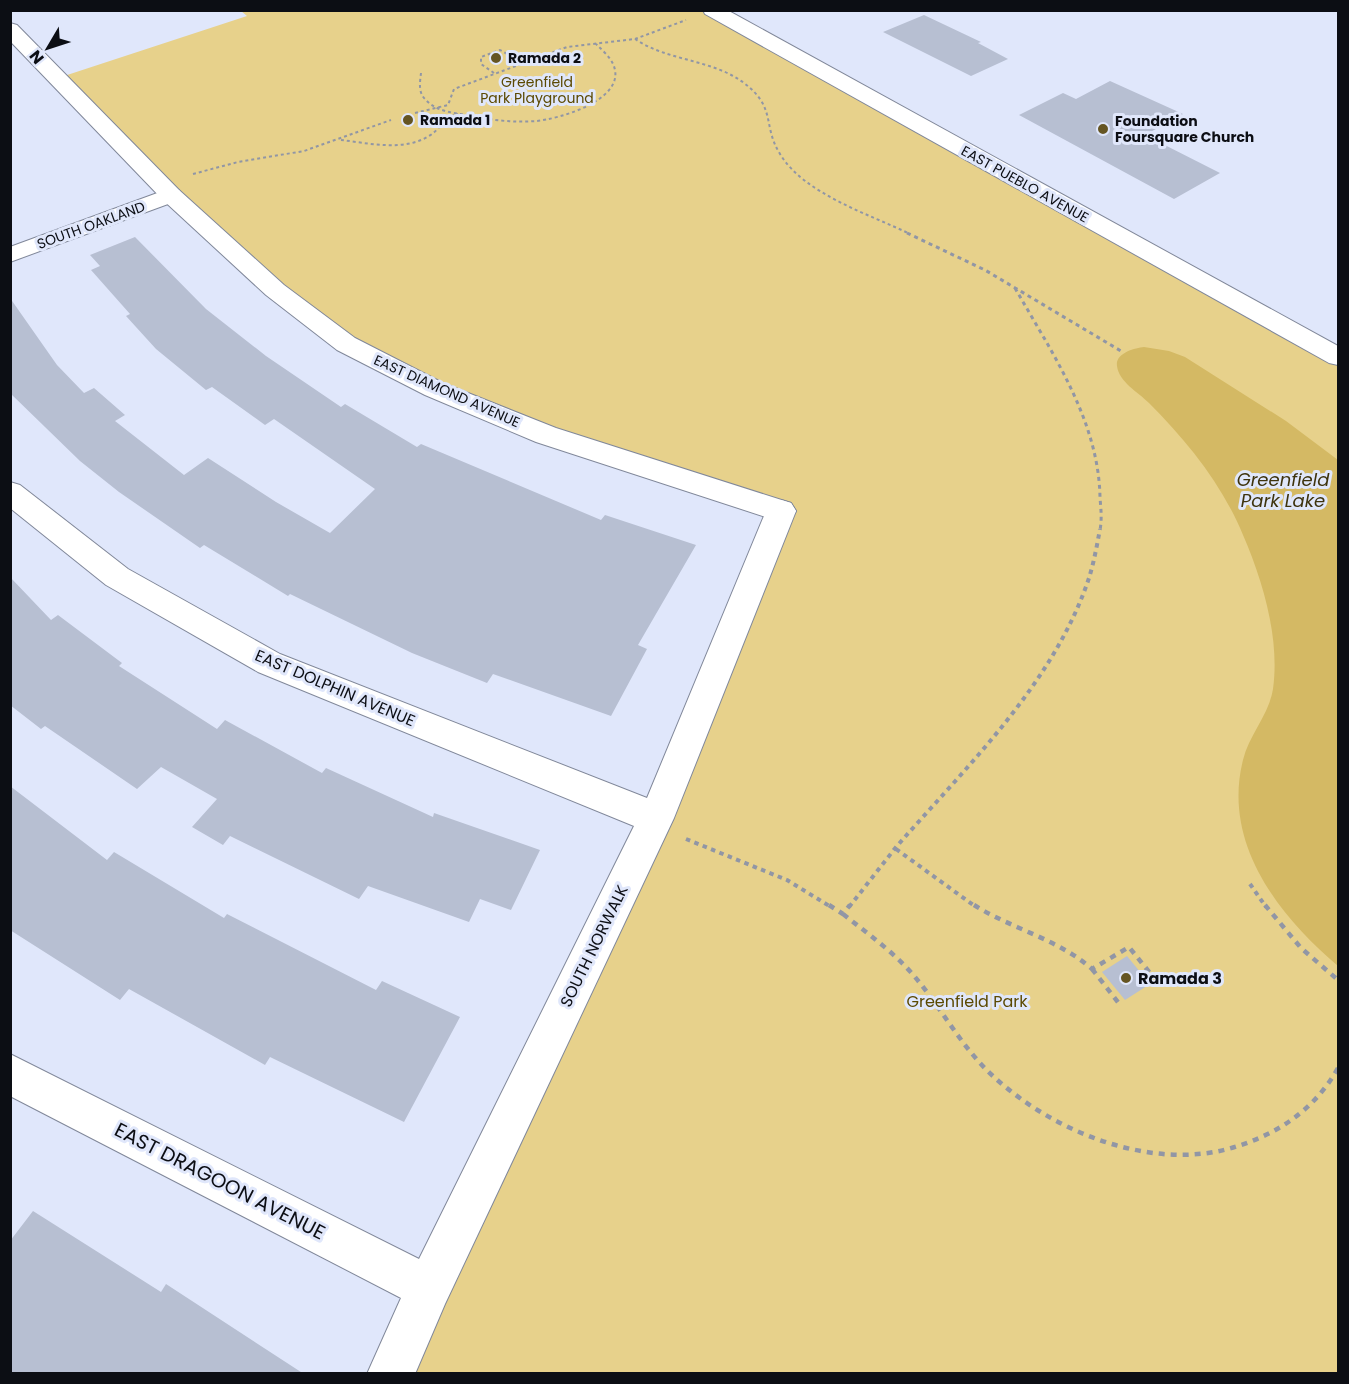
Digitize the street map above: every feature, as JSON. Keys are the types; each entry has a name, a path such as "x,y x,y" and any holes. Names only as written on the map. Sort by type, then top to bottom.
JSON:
{"street":[{"name":"EAST PUEBLO AVENUE","path":"712,10 1338,357"},
{"name":"EAST DIAMOND AVENUE","path":"10,29 166,190 275,290 345,344 434,388 546,435 782,511"},
{"name":"SOUTH OAKLAND","path":"10,255 166,190"},
{"name":"EAST DOLPHIN AVENUE","path":"10,492 117,577 270,663 653,822"},
{"name":"SOUTH NORWALK","path":"391,1374 429,1288 653,822 782,511"},
{"name":"EAST DRAGOON AVENUE","path":"10,1074 429,1288"}],"path":[{"path":"415,112 448,105 454,89 567,47 635,39 686,20"},
{"path":"635,39 651,50 710,67 743,82 765,103 774,141 780,154 792,169 816,189 941,247 1121,351"},
{"path":"421,73 418,84 420,93 435,108 458,114 519,123 556,118 586,108 606,93 613,84 616,71 610,58 596,44"},
{"path":"495,74 481,64 481,57 500,50 523,63"},
{"path":"340,140 398,146 430,135 438,129 444,119 458,114"},
{"path":"166,190 226,164 293,154 340,140 391,120"},
{"path":"843,914 896,849 983,751 1045,667 1071,621 1090,575 1099,540 1103,504 1100,471 1076,401 1015,288"},
{"path":"653,822 787,880 843,914 895,955 994,1077 1037,1109 1107,1142 1133,1149 1185,1156 1214,1154 1234,1148 1277,1131 1308,1110 1331,1083 1338,1068"},
{"path":"896,849 970,903 1012,926 1073,952 1092,969 1122,1005"},
{"path":"1250,884 1268,911 1292,938 1338,980"},
{"path":"1092,969 1129,947 1154,978"}],"green space":[{"name":"Greenfield Park","path":"241,11 711,11 1338,357 1338,1373 391,1373 781,511 546,435 346,344 58,78 247,16"}],"water":[{"name":"Greenfield Park Lake","path":"1144,347 1169,351 1185,357 1286,421 1338,460 1338,966 1295,924 1276,900 1260,875 1248,848 1241,820 1239,791 1246,751 1267,708 1273,689 1274,650 1268,610 1257,571 1225,498 1177,432 1125,382 1118,372 1117,361 1122,355"}],"building":[{"path":"924,15 981,42 978,43 1008,59 971,76 883,32"},
{"path":"1110,81 1183,114 1145,135 1220,173 1174,199 1019,115 1063,93 1076,99"},
{"path":"135,237 206,309 266,356 341,407 345,404 417,447 421,444 601,520 605,515 696,545 638,645 647,649 611,716 493,674 487,683 412,653 290,594 288,596 204,545 200,548 119,492 80,461 10,393 10,298 57,365 84,393 94,388 125,415 115,421 184,475 208,458 276,502 330,533 375,489 274,419 265,425 212,387 206,390 156,349 126,316 130,314 91,270 100,266 90,255"},
{"path":"10,577 51,620 58,615 122,663 119,666 217,729 225,720 322,773 326,768 433,817 434,813 540,850 511,910 480,899 469,922 368,886 359,899 230,836 223,845 192,827 217,799 161,767 137,789 45,726 41,729 10,705"},
{"path":"10,786 107,860 114,852 224,918 227,914 376,990 382,981 460,1017 404,1122 270,1057 265,1065 129,989 120,1000 10,930"},
{"name":"Ramada 3","path":"1127,956 1150,984 1125,1000 1102,972"},
{"path":"33,1211 161,1292 166,1284 304,1374 10,1374 10,1241"}],"place":[{"name":"Ramada 2","path":"496,58"},
{"name":"Ramada 1","path":"408,120"},
{"name":"Foundation Foursquare Church","path":"1103,129"},
{"name":"Ramada 3","path":"1126,978"}],"park label":[{"name":"Greenfield Park Playground","path":"537,90"}]}
